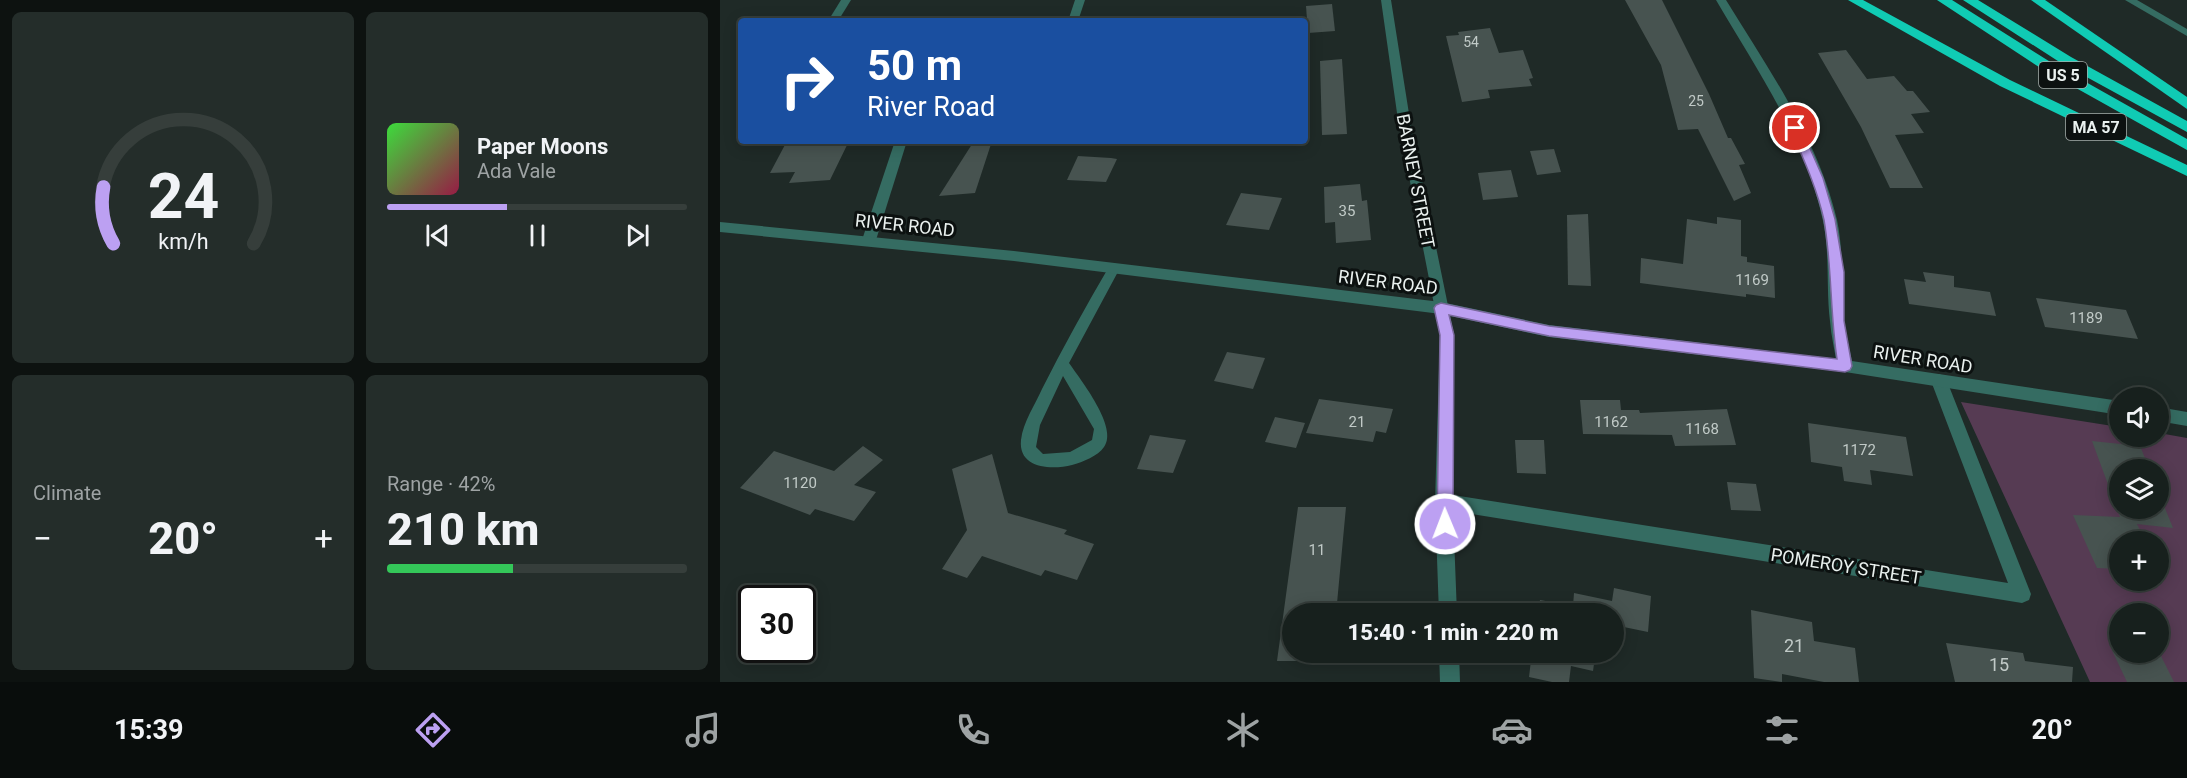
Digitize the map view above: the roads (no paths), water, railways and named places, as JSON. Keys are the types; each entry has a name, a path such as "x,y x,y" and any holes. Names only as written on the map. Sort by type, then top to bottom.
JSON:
{"highway":[{"name":"MA 57","path":"1854,0 2005,83 2187,171"},
{"path":"1874,0 2005,83"},
{"name":"US 5","path":"1943,0 2047,66 2187,145"},
{"name":"US 5","path":"1969,0 2058,56 2187,127"},
{"path":"2037,0 2187,104"}],"street":[{"path":"835,18 846,0"},
{"path":"1074,18 1080,0"},
{"name":"BARNEY STREET","path":"1386,0 1404,120 1447,335 1444,502 1448,603"},
{"path":"1720,0 1790,117 1821,188 1834,241 1838,321 1845,366"},
{"path":"869,240 900,144"},
{"name":"RIVER ROAD","path":"720,227 869,240 1441,308 1549,331 1845,366 2109,406"},
{"name":"POMEROY STREET","path":"1444,502 2022,594 1939,381"},
{"path":"2169,416 2187,419"},
{"path":"1449,663 1450,682"}],"lane":[{"path":"2130,0 2187,33"},
{"path":"1062,363 1096,418 1101,429 1099,443 1079,457 1043,461 1035,458 1030,452 1028,439 1062,363 1114,268"}]}
